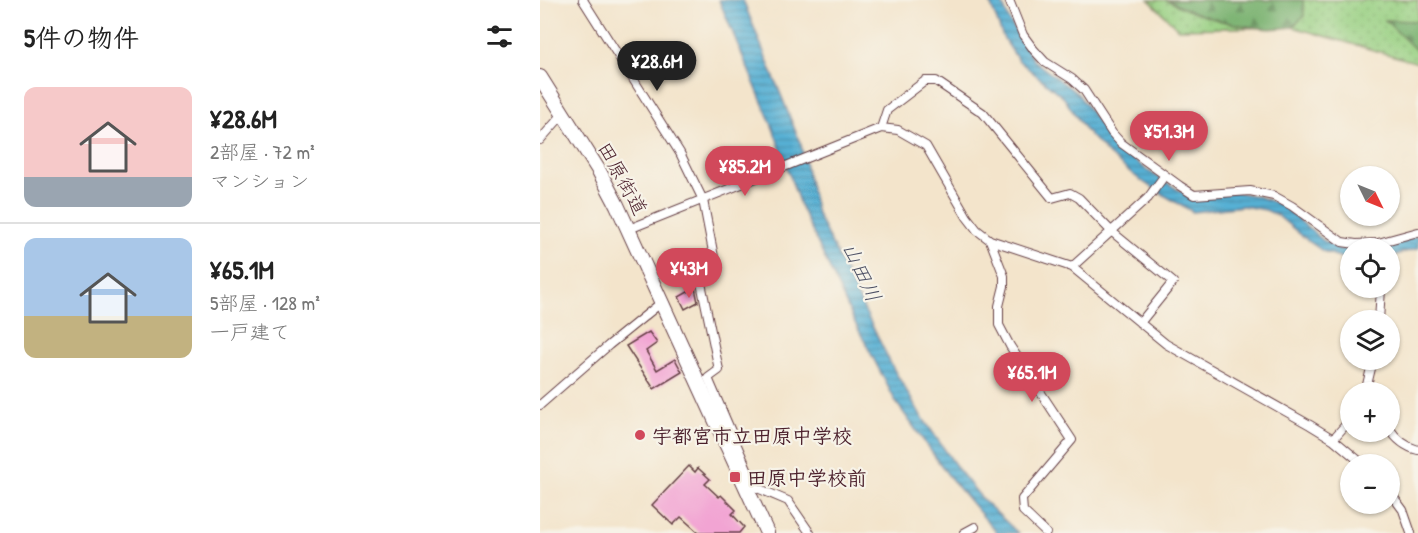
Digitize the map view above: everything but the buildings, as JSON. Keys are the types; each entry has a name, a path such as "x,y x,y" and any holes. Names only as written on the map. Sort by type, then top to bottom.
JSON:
{"main road":[{"name":"田原街道","path":"540,77 599,171 629,229 767,533"}],"street":[{"path":"583,0 681,153 703,200 714,257 700,278 719,370 708,378 755,487 788,501 810,533"},
{"path":"1009,0 1023,35 1034,50 1045,62 1072,79 1084,90 1121,143 1165,176 1194,195 1250,191 1274,196 1340,241"},
{"path":"880,128 887,110 925,81 936,81 983,113 1052,198 1070,193 1079,198 1111,231 1173,282 1140,322"},
{"path":"540,140 563,114"},
{"path":"629,229 880,128 898,130 926,146 967,217 977,230 990,240 1072,267 1166,344 1333,439 1351,454"},
{"path":"1072,267 1148,198 1165,176"},
{"path":"1400,238 1418,232"},
{"path":"990,240 1004,276 999,306 999,325 1010,346 1072,440 1022,499 1023,511 1047,533"},
{"path":"540,405 662,302"},
{"path":"1333,439 1340,431"},
{"path":"1400,440 1418,450"},
{"path":"1400,506 1411,533"},
{"path":"964,533 975,527"}],"green space":[{"path":"1149,0 1418,0 1418,63 1293,27 1178,29"},
{"path":"1167,0 1303,0 1304,16 1293,27 1265,29 1212,18"},
{"path":"1385,20 1418,21 1418,51 1417,51"}],"water":[{"path":"719,0 743,0 801,145 817,214 893,368 920,414 958,469 983,500 1018,533 997,533 948,475 896,402 854,321 800,205 773,128"},
{"path":"989,0 1001,0 1009,20 1033,60 1078,94 1112,142 1148,171 1180,191 1198,199 1236,192 1257,196 1281,205 1324,241 1340,249 1340,257 1323,251 1277,215 1266,210 1243,206 1193,212 1157,191 1110,156 1086,131 1064,98 1018,60 1003,37"},
{"path":"1418,236 1418,248 1400,254 1400,240"}],"place":[{"name":"宇都宮市立田原中学校","path":"640,435"},
{"name":"田原中学校前","path":"735,477"}],"water label":[{"name":"山田川","path":"862,272"}]}
